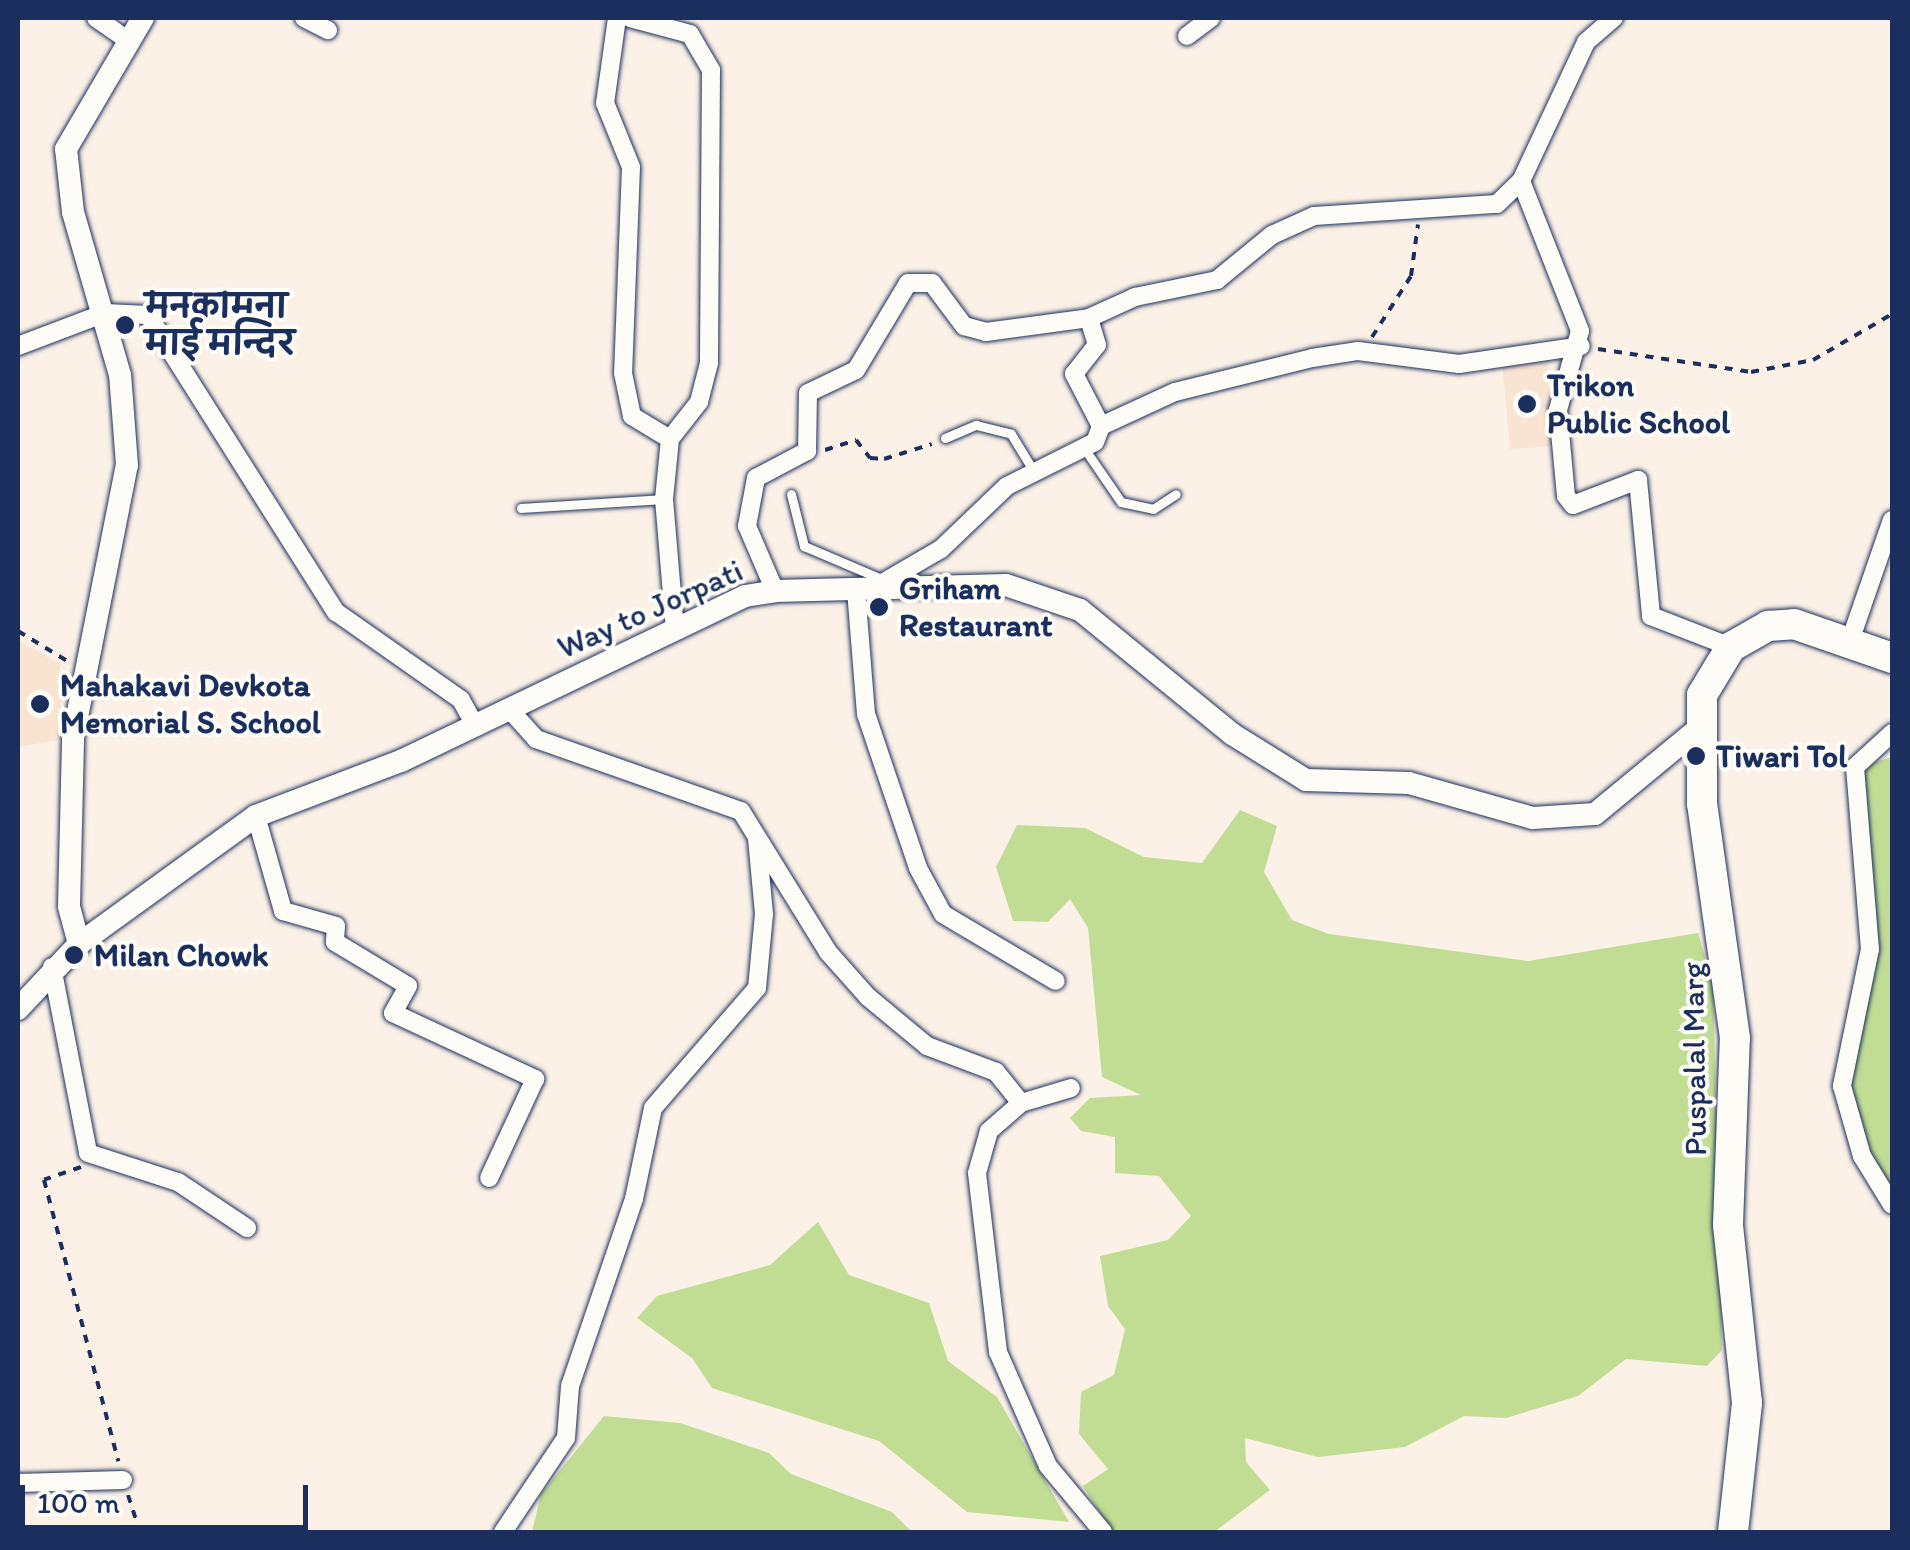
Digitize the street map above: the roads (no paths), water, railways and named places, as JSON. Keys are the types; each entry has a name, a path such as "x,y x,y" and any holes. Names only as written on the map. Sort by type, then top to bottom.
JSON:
{"main road":[{"path":"1731,647 1794,624 1892,658"},
{"name":"Puspalal Marg","path":"1731,647 1702,696 1697,730 1735,1038 1728,1225 1747,1403 1734,1532"}],"street":[{"path":"96,18 129,41"},
{"path":"79,944 69,906 73,737 127,465 105,313 74,212 66,149 142,18"},
{"path":"304,18 328,30"},
{"path":"616,18 606,102 631,167 623,373 632,416 670,440"},
{"path":"630,18 690,34 711,70 708,375 670,440 664,499 675,631"},
{"path":"1187,36 1211,18"},
{"path":"775,591 748,510 762,469 807,451 808,393 856,370 908,282 932,282 964,326 986,332 1089,318 1135,297 1217,280 1303,220 1478,210 1521,181 1576,59 1614,18"},
{"path":"1521,181 1581,346 1558,410 1566,496 1574,505 1638,480 1652,616 1731,647"},
{"path":"18,346 105,313 148,315 336,612 461,700 476,727"},
{"path":"1089,318 1098,345 1074,374 1101,426"},
{"path":"1056,980 943,914 918,868 866,714 869,586 929,558 1033,470 1086,450 1101,426 1175,392 1358,351 1459,364 1581,346"},
{"path":"1850,641 1892,520"},
{"name":"Way to Jorpati","path":"18,1010 52,967 79,944 256,816 476,727 675,631 775,591 1006,585 1080,610 1232,734 1306,780 1409,783 1557,819 1620,800 1661,753 1697,730"},
{"path":"511,710 536,739 741,810 828,952 868,997 928,1046 996,1072 1022,1104"},
{"path":"1892,733 1854,767 1870,949 1842,1086 1862,1156 1892,1205"},
{"path":"256,816 283,911 336,926 335,942 408,986 393,1013 535,1079 488,1178"},
{"path":"504,1532 566,1438 570,1386 634,1198 654,1108 757,988 764,914 757,838"},
{"path":"52,967 81,1135 99,1161 178,1182 248,1228"},
{"path":"1071,1088 1022,1104 989,1131 977,1172 998,1352 1048,1466 1103,1532"},
{"path":"18,1483 123,1480"}],"lane":[{"path":"945,438 976,425 1011,434 1033,470"},
{"path":"1086,450 1121,502 1153,509 1176,494"},
{"path":"790,494 804,546 869,586"},
{"path":"520,508 664,499"}],"place":[{"name":"मनकामना माई मन्दिर","path":"125,325"},
{"name":"Trikon Public School","path":"1527,404"},
{"name":"Griham Restaurant","path":"879,607"},
{"name":"Mahakavi Devkota Memorial S. School","path":"40,704"},
{"name":"Tiwari Tol","path":"1696,756"},
{"name":"Milan Chowk","path":"74,955"}]}
